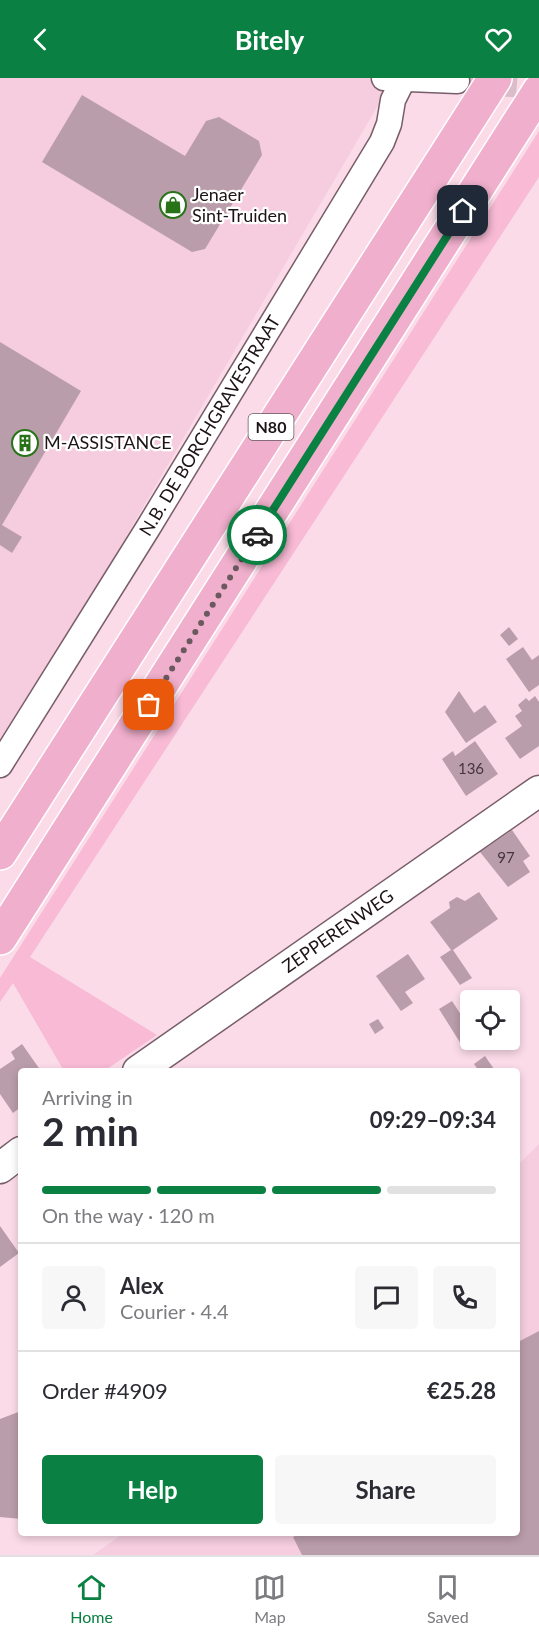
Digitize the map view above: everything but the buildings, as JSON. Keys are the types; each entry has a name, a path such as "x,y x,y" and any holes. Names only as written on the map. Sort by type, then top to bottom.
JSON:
{"highway":[{"name":"N80","path":"0,853 495,78"},
{"name":"N80","path":"0,938 539,91"}],"street":[{"path":"384,78 457,81"},
{"name":"N.B. DE BORCHGRAVESTRAAT","path":"0,765 148,528 382,142 389,124 393,100 404,78"},
{"name":"ZEPPERENWEG","path":"142,1068 539,791"},
{"path":"0,1167 18,1154"}],"shaded area":[{"path":"0,78 394,78 0,752"},
{"path":"539,131 539,177 30,957 157,1035 108,1068 62,1068 13,983 0,1002 0,978"},
{"path":"539,1144 539,1555 93,1555 120,1536 520,1536 520,1163"}],"tunnel":[{"path":"457,81 539,87"}],"way so far":[{"path":"149,705 257,535"}],"place":[{"name":"Jenaer Sint-Truiden","path":"173,205"},
{"name":"M-ASSISTANCE","path":"25,443"}],"route":[{"path":"257,535 463,211"}]}
